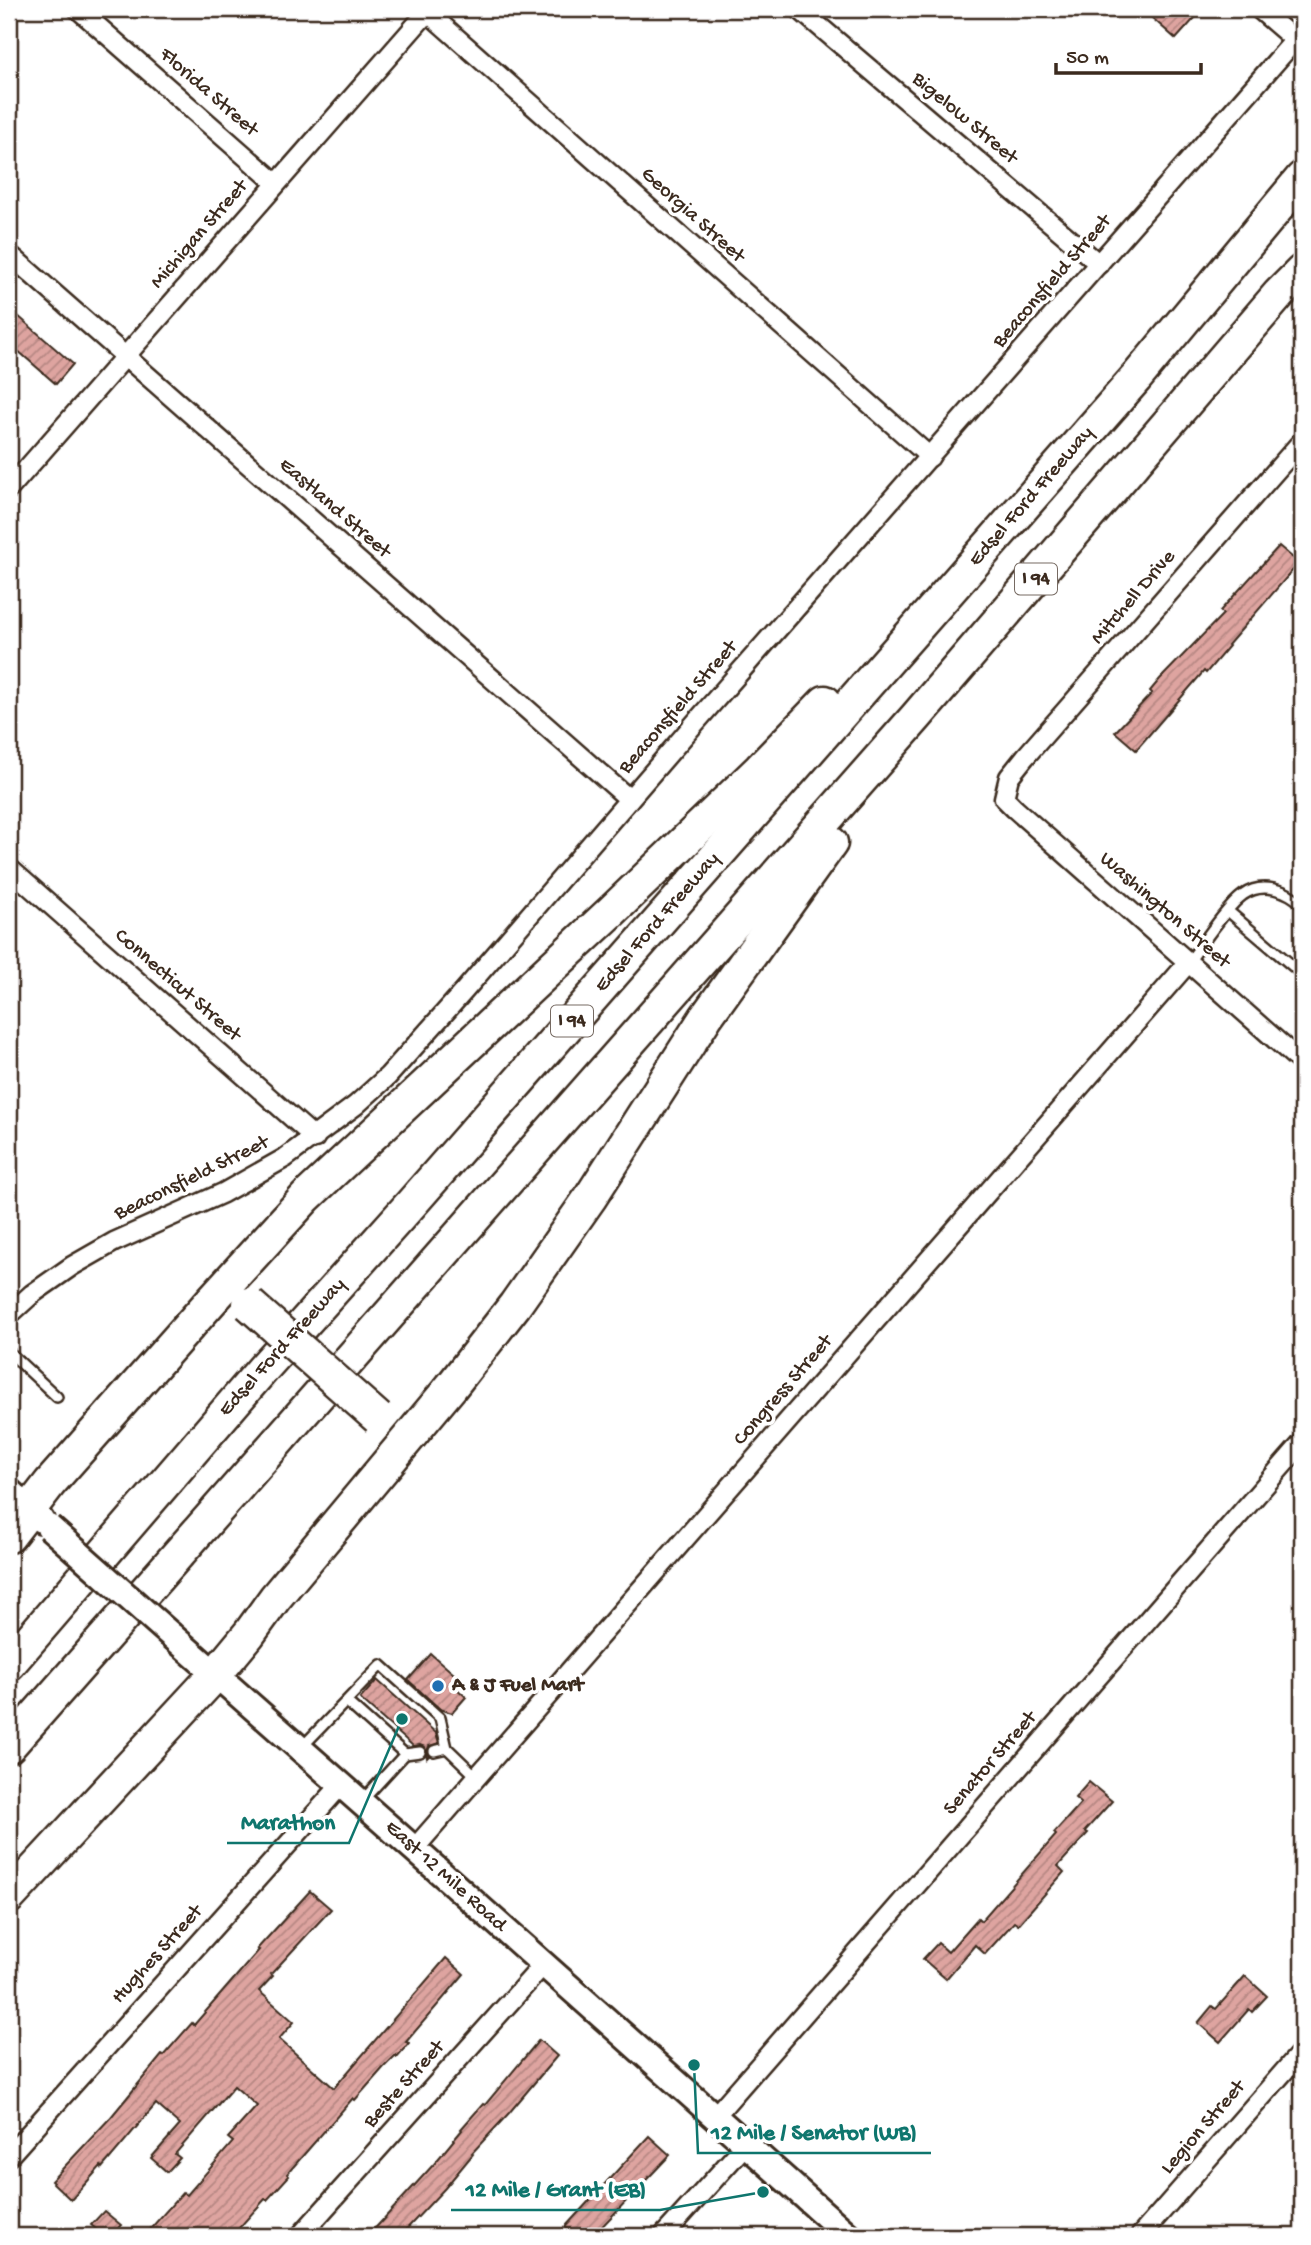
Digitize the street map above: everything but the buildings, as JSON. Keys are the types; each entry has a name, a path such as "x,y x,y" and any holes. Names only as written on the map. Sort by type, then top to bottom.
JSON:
{"highway":[{"name":"Edsel Ford Freeway","path":"9,1664 262,1370 421,1193 1136,378 1302,178"},
{"name":"I 94","path":"9,1746 916,718 1302,271"},
{"path":"9,1536 50,1483 275,1229 332,1171 612,911 760,769 990,516 1136,378"},
{"path":"9,1897 21,1872 215,1675 474,1357 545,1264 706,1017 811,869 872,792 916,718"},
{"path":"212,1300 231,1297 249,1304 378,1418 390,1437 392,1459"}],"main road":[{"name":"East 12 Mile Road","path":"29,1509 849,2236"}],"street":[{"name":"Florida Street","path":"78,9 276,183"},
{"name":"Bigelow Street","path":"799,9 1099,264"},
{"path":"1259,9 1299,36"},
{"name":"Michigan Street","path":"9,489 427,10"},
{"name":"Georgia Street","path":"427,10 930,457"},
{"name":"Beaconsfield Street","path":"9,1315 32,1294 72,1266 114,1242 223,1193 285,1158 315,1138 388,1076 1299,36"},
{"name":"Eastland Street","path":"9,254 629,799"},
{"name":"Mitchell Drive","path":"1005,789 1009,777 1025,757 1302,441"},
{"name":"Washington Street","path":"1005,789 1004,798 1015,809 1302,1063"},
{"name":"Connecticut Street","path":"9,868 315,1138"},
{"name":"Congress Street","path":"414,1849 1188,963"},
{"name":"Senator Street","path":"715,2116 1302,1443"},
{"name":"Hughes Street","path":"9,2156 341,1784"},
{"name":"Beste Street","path":"300,2236 544,1964"},
{"name":"Legion Street","path":"1140,2236 1302,2051"},
{"path":"663,2236 746,2144"}],"lane":[{"path":"1188,963 1243,894 1276,888 1302,904"},
{"path":"1228,911 1302,974"},
{"path":"9,1352 57,1397"},
{"path":"300,1748 381,1665 440,1718 447,1748 478,1777"},
{"path":"347,1702 405,1754"},
{"path":"434,1751 447,1748"},
{"path":"362,1802 405,1754 420,1752"}],"place":[{"name":"A & J Fuel Mart","path":"438,1686"},
{"name":"Marathon","path":"402,1719"},
{"name":"12 Mile / Senator (WB)","path":"694,2065"},
{"name":"12 Mile / Grant (EB)","path":"763,2192"}]}
